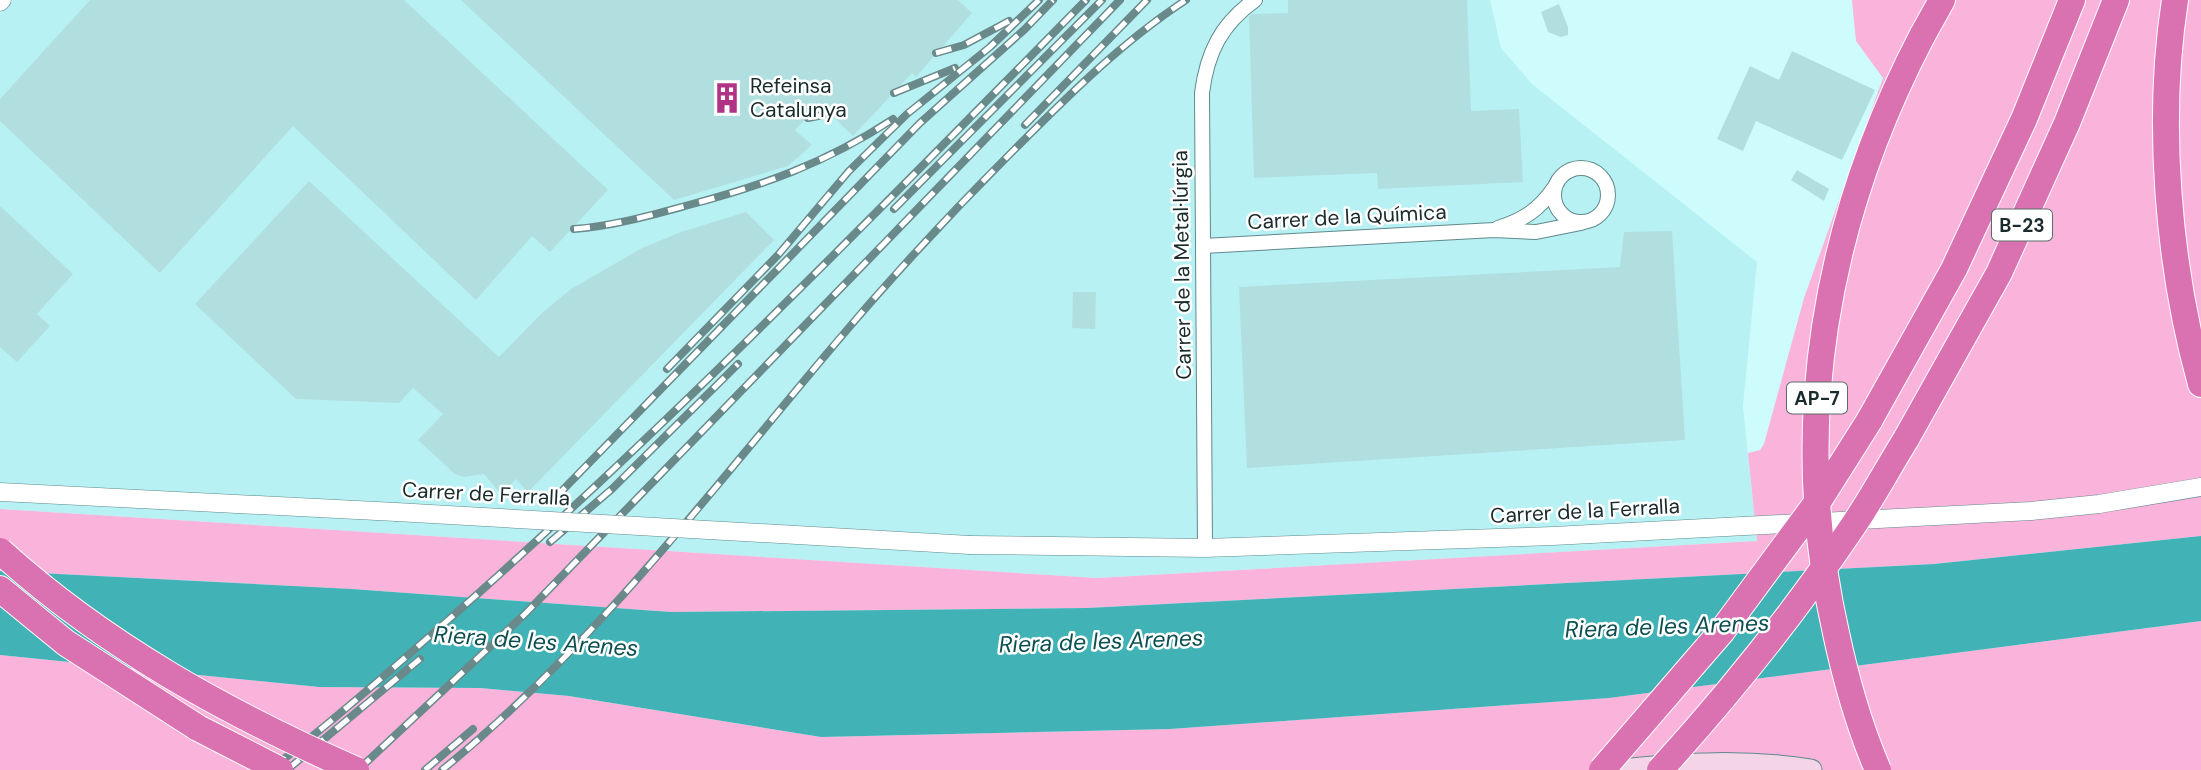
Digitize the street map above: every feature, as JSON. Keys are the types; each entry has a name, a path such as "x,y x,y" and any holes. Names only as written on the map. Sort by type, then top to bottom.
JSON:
{"highway":[{"name":"AP-7","path":"1878,770 1850,690 1824,573 1816,490 1816,412 1826,307 1847,220 1872,145 1903,71 1942,0"},
{"name":"B-23","path":"1602,770 1722,631 1821,497 1868,421 1954,270 2024,119 2072,0"},
{"name":"B-23","path":"1660,770 1744,673 1796,606 1854,524 1906,439 1999,273 2067,123 2116,0"},
{"path":"2175,0 2168,83 2169,183 2178,273 2201,384"},
{"path":"0,551 98,630 153,667 242,717 356,770"},
{"path":"0,589 66,643 173,714 221,742 280,770"}],"main road":[{"path":"1621,770 1718,762 1749,762 1811,770"}],"street":[{"name":"Carrer de la Metal·lúrgia","path":"1205,548 1200,119 1209,56 1224,27 1255,0"},
{"path":"1584,167 1600,175 1606,183 1608,201 1598,217 1581,223 1572,221 1559,211 1555,204 1555,187 1566,172 1584,167"},
{"name":"Carrer de la Química","path":"1494,230 1526,217 1546,200 1555,187"},
{"name":"Carrer de la Química","path":"1203,246 1494,230 1536,232 1581,223"},
{"name":"Carrer de la Ferralla","path":"970,545 1205,548 1553,536 2031,511 2099,504 2201,488"},
{"name":"Carrer de Ferralla","path":"0,492 970,545"}],"shaded area":[{"path":"13,0 1490,0 1501,48 1532,84 1757,262 1743,406 1757,541 1097,578 0,509 0,14"},
{"path":"1852,0 2201,0 2201,536 1934,564 1087,608 671,612 352,589 0,571 0,509 1097,578 1757,541 1748,453 1760,450 1764,444 1804,298 1883,78 1856,41"},
{"path":"2201,621 2201,770 0,770 0,655 319,687 480,688 569,696 821,737 1170,729 1608,698"}],"water":[{"name":"Riera de les Arenes","path":"2201,536 2201,621 1609,698 1170,729 821,737 569,696 480,688 319,687 0,655 0,571 352,589 671,612 1087,608 1934,564"}],"building":[{"path":"90,0 404,0 608,190 550,252 532,236 476,300 293,126 160,273 0,121 0,99"},
{"name":"Refeinsa Catalunya","path":"461,0 958,0 972,13 916,77 912,73 853,136 820,104 795,130 812,145 788,166 674,200"},
{"path":"1288,0 1467,0 1471,111 1519,109 1523,182 1378,189 1377,173 1254,178 1249,17 1252,14 1288,13"},
{"path":"1559,4 1568,27 1568,35 1561,37 1548,32 1541,12"},
{"path":"1792,51 1875,90 1842,160 1756,121 1743,151 1717,139 1750,66 1779,80"},
{"path":"1797,170 1829,189 1824,201 1791,180"},
{"path":"309,181 499,357 543,312 571,289 642,248 681,232 746,212 774,240 528,492 516,479 501,494 484,474 464,477 455,474 418,440 443,414 413,388 399,403 296,399 195,304"},
{"path":"0,206 73,274 37,314 50,326 17,362 0,347"},
{"path":"1672,231 1685,440 1247,468 1239,287 1620,267 1624,232"},
{"path":"1073,292 1096,292 1095,329 1072,328"}],"railway":[{"path":"667,369 778,255 849,171 907,114 990,47 1039,0"},
{"path":"554,499 920,123 1025,29 1053,0"},
{"path":"270,770 455,614 636,448 788,300 1086,0"},
{"path":"894,209 1102,0"},
{"path":"358,770 526,613 1120,0"},
{"path":"1025,125 1147,0"},
{"path":"442,770 548,674 597,623 692,516 872,301 961,203 1093,74 1138,35 1186,0"},
{"path":"936,53 964,45 1009,21"},
{"path":"894,93 955,68"},
{"path":"808,118 828,114"},
{"path":"574,229 644,217 767,181 818,161 893,119"},
{"path":"550,542 612,489 738,364"},
{"path":"287,770 420,659"},
{"path":"425,770 473,729"}],"place":[{"name":"Refeinsa Catalunya","path":"727,98"}]}
